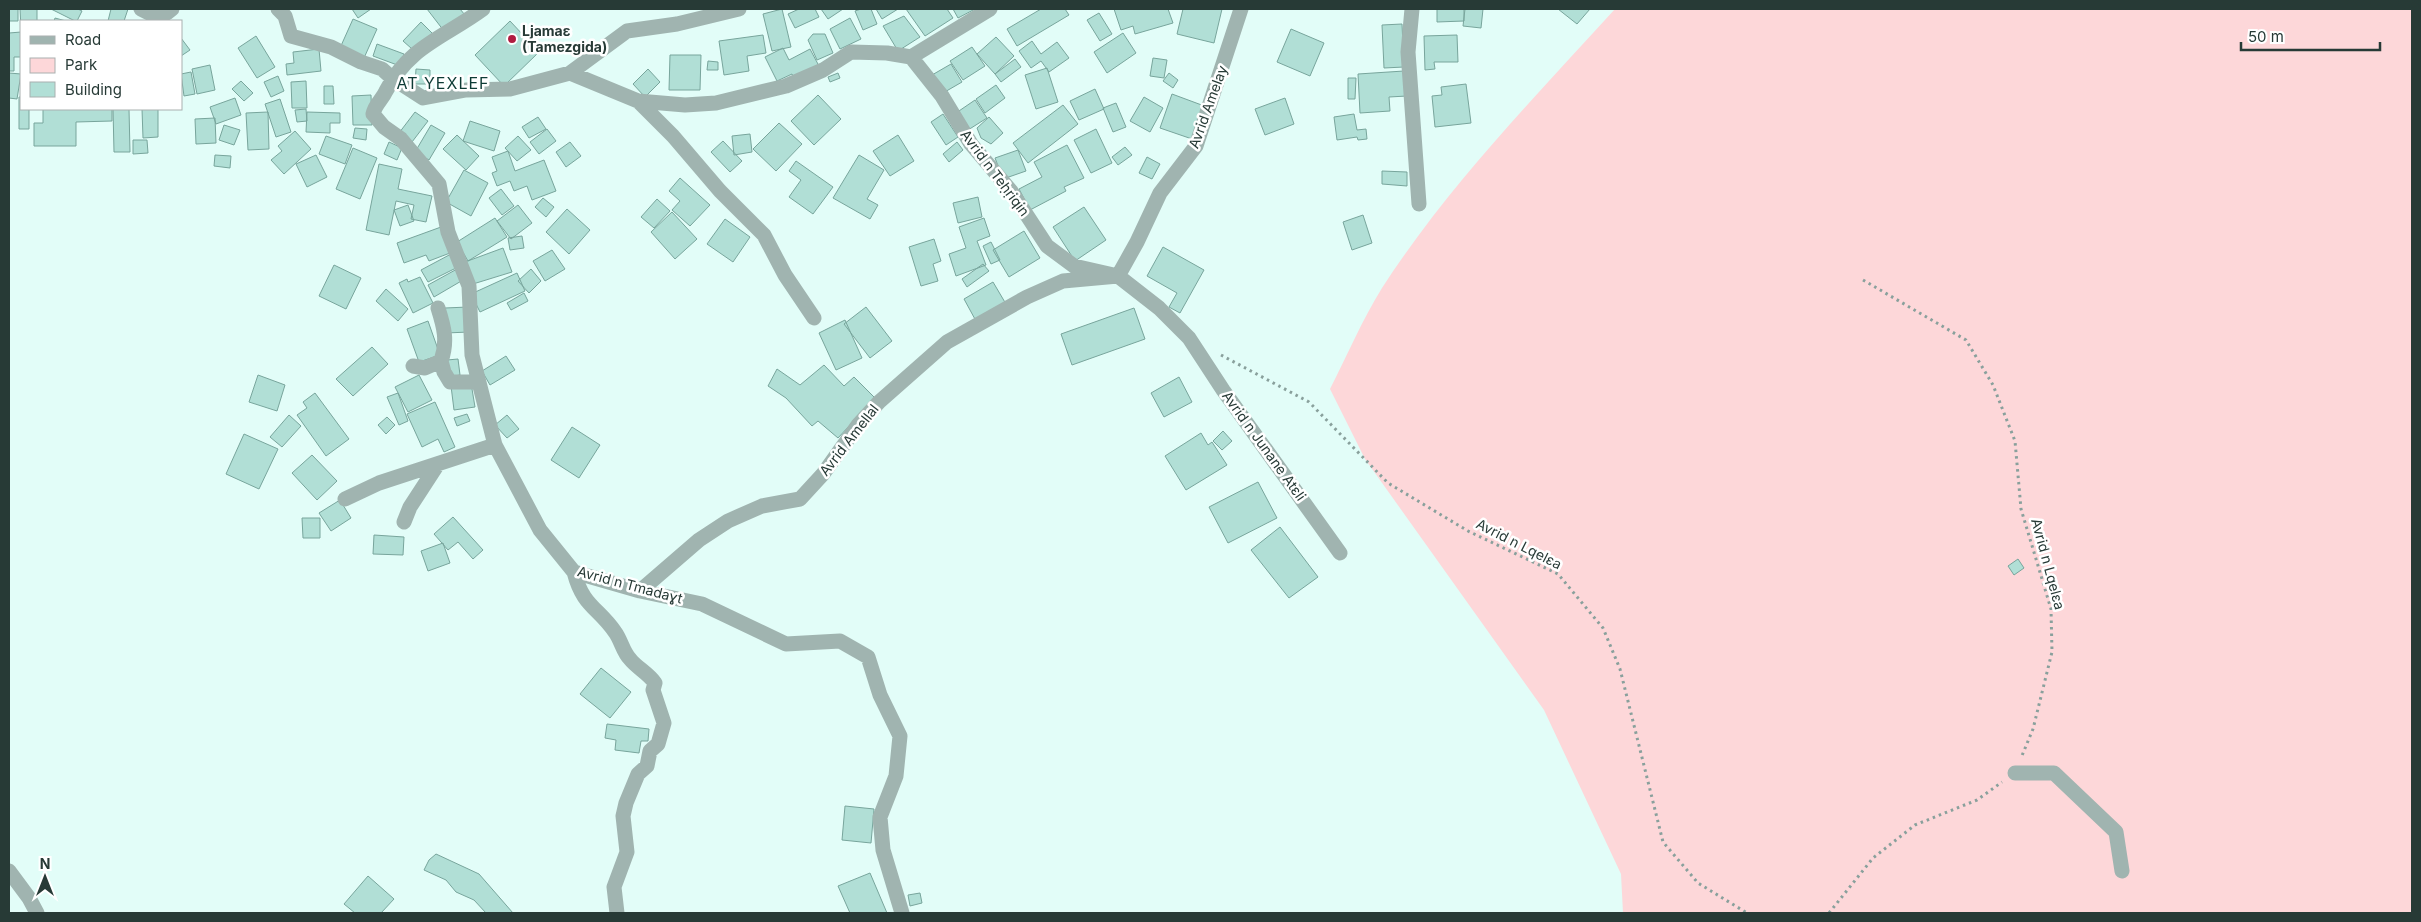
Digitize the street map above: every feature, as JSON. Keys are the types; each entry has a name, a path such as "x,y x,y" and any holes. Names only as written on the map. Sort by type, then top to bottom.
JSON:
{"street":[{"path":"141,9 149,13 167,13 172,9"},
{"path":"278,9 286,16 291,36 331,46 361,62 382,69 392,78 423,98 466,90 510,89 570,73 627,30 677,24 739,9"},
{"path":"392,78 423,46 461,25 483,9"},
{"path":"570,73 638,101 684,105 716,103 786,86 823,70 851,52 887,53 911,57 990,9"},
{"name":"Avrid Amelay","path":"1118,276 1137,242 1160,193 1196,146 1241,9"},
{"path":"1412,9 1408,52 1419,204"},
{"name":"Avrid n Teḥṛiqin","path":"911,57 942,96 970,144 1011,190 1047,246 1074,266 1118,276 1159,308 1189,338"},
{"name":"Avrid n Tmadaɣt","path":"392,78 386,93 375,106 373,114 384,127 401,139 439,184 448,232 469,286 472,355 495,445 540,530 574,572 640,591 702,604 786,644 840,641 868,657 880,695 900,736 896,776 880,817 883,850 902,913"},
{"path":"638,101 673,136 720,191 764,235 785,275 814,318"},
{"name":"Avrid Amellal","path":"640,591 699,540 728,521 762,506 800,499 823,474 858,425 879,402 947,342 1027,297 1063,281 1118,276"},
{"path":"438,308 444,329 446,347 441,361 444,372 450,382 478,382"},
{"name":"Avrid n Junane Atɛli","path":"1189,338 1223,390 1340,553"},
{"path":"413,366 425,368 441,361"},
{"path":"345,499 378,483 495,445"},
{"path":"404,522 410,507 438,464"},
{"path":"574,572 578,588 592,608 614,631 630,660 648,674 655,683 653,690 664,723 658,744 650,751 647,766 638,774 626,803 623,816 627,852 614,887 617,913"},
{"path":"2015,773 2054,772 2116,832 2122,871"},
{"path":"9,871 30,898 37,913"}],"path":[{"name":"Avrid n Lqelɛa","path":"1863,280 1966,340 1993,385 2015,441 2021,509 2051,608 2052,652 2033,729 2015,773"},
{"name":"Avrid n Lqelɛa","path":"1215,352 1309,402 1388,483 1468,532 1558,574 1603,628 1620,669 1662,842 1698,883 1747,913"},
{"path":"1829,913 1874,858 1915,825 1977,800 2015,773"}],"green space":[{"path":"1615,9 2412,9 2412,913 1623,913 1621,874 1544,710 1365,459 1330,389 1361,325 1382,288 1435,214 1463,178 1523,109"}],"building":[{"path":"9,9 18,9 18,21 9,21"},
{"path":"20,9 37,9 37,20 21,20"},
{"path":"51,9 78,9 82,11 78,20 73,20"},
{"path":"111,9 128,9 124,20 108,20"},
{"path":"352,9 371,9 358,18"},
{"path":"427,9 460,9 465,15 444,31"},
{"path":"782,9 791,47 772,51 763,14"},
{"path":"799,9 815,9 819,17 795,28 788,14"},
{"path":"821,9 843,9 828,19"},
{"path":"871,9 877,24 863,30 855,11"},
{"path":"876,9 898,9 882,19"},
{"path":"906,9 947,9 953,18 925,36"},
{"path":"953,9 975,9 958,18"},
{"path":"1041,9 1065,9 1069,15 1017,46 1007,29"},
{"path":"1114,9 1168,9 1173,23 1135,34 1133,26 1121,30"},
{"path":"1183,9 1222,9 1214,43 1177,34"},
{"path":"1437,9 1464,9 1464,21 1437,22"},
{"path":"1465,9 1483,9 1481,28 1463,26"},
{"path":"1558,9 1590,9 1577,24"},
{"path":"1099,13 1112,34 1100,41 1087,20"},
{"path":"904,16 920,37 898,51 883,26"},
{"path":"850,18 861,39 840,49 830,29"},
{"path":"353,19 377,29 364,58 340,48"},
{"path":"510,21 539,52 504,86 475,55"},
{"path":"421,22 437,38 420,56 403,41"},
{"path":"1402,24 1404,67 1384,68 1382,25"},
{"path":"1291,29 1324,43 1310,76 1277,62"},
{"path":"20,32 20,57 14,57 14,71 9,71 9,33"},
{"path":"1123,33 1136,53 1107,73 1094,52"},
{"path":"813,34 825,34 833,53 817,60 808,40"},
{"path":"763,35 766,53 747,56 749,71 724,75 719,41"},
{"path":"1457,35 1458,62 1434,62 1435,69 1425,70 1424,36"},
{"path":"256,36 275,67 257,78 238,48"},
{"path":"996,37 1014,56 995,74 977,54"},
{"path":"182,39 190,50 182,55"},
{"path":"1032,41 1041,54 1057,42 1069,58 1049,72 1041,61 1031,68 1019,51"},
{"path":"377,44 404,54 400,66 373,56"},
{"path":"972,47 985,66 963,80 950,61"},
{"path":"783,48 789,60 810,49 819,66 794,79 792,74 777,81 765,57"},
{"path":"319,49 321,71 287,75 286,64 294,63 293,52"},
{"path":"670,55 701,55 700,90 669,90"},
{"path":"1153,58 1167,60 1164,78 1150,76"},
{"path":"1015,59 1021,67 1001,82 995,74"},
{"path":"708,61 718,62 718,70 707,70"},
{"path":"951,64 962,82 943,93 932,75"},
{"path":"210,65 215,90 197,94 192,69"},
{"path":"1047,68 1058,102 1036,109 1025,75"},
{"path":"416,69 430,70 430,84 415,84"},
{"path":"648,69 660,82 645,97 633,84"},
{"path":"1404,71 1407,96 1389,97 1390,111 1360,113 1358,74"},
{"path":"191,72 195,94 184,96 182,74"},
{"path":"9,73 20,74 17,99 9,98"},
{"path":"838,73 840,78 830,82 828,77"},
{"path":"1169,73 1178,80 1173,88 1163,81"},
{"path":"278,76 284,91 271,97 264,82"},
{"path":"1348,78 1356,78 1355,99 1348,99"},
{"path":"241,81 253,93 244,101 232,89"},
{"path":"306,81 307,108 292,108 291,82"},
{"path":"1466,84 1471,123 1435,127 1432,96 1442,95 1441,87"},
{"path":"996,85 1005,98 985,113 976,99"},
{"path":"324,86 333,86 334,104 324,104"},
{"path":"1095,89 1104,109 1079,120 1070,101"},
{"path":"1172,94 1207,107 1195,140 1160,128"},
{"path":"371,95 372,125 353,125 352,96"},
{"path":"818,95 841,119 814,145 791,121"},
{"path":"20,97 20,110 29,110 29,129 19,129"},
{"path":"1144,97 1163,108 1150,132 1130,121"},
{"path":"235,98 241,115 216,124 210,107"},
{"path":"1285,98 1294,124 1265,135 1255,109"},
{"path":"280,99 291,132 276,137 265,104"},
{"path":"975,100 987,118 968,130 956,113"},
{"path":"1116,103 1126,127 1113,132 1103,108"},
{"path":"1063,105 1078,124 1028,163 1013,143"},
{"path":"306,109 307,121 297,122 295,110"},
{"path":"43,110 112,110 112,121 76,122 76,146 34,146 34,123 43,123"},
{"path":"113,110 129,110 130,152 114,152"},
{"path":"142,110 158,110 158,137 143,138"},
{"path":"268,112 269,149 248,150 246,113"},
{"path":"307,112 340,113 340,123 330,123 330,133 306,132"},
{"path":"415,112 428,121 412,142 399,133"},
{"path":"943,114 958,137 946,145 931,122"},
{"path":"1354,114 1357,130 1366,129 1367,139 1358,140 1357,137 1337,140 1334,117"},
{"path":"538,117 546,129 529,138 522,127"},
{"path":"989,117 1003,133 991,144 981,138 977,128"},
{"path":"215,118 216,143 196,144 195,119"},
{"path":"470,121 500,131 494,151 463,141"},
{"path":"779,123 802,144 776,171 753,149"},
{"path":"224,125 240,130 234,145 219,140"},
{"path":"431,125 445,133 429,160 415,152"},
{"path":"355,128 367,129 366,140 353,138"},
{"path":"547,129 556,141 539,154 530,142"},
{"path":"1096,129 1112,163 1091,173 1074,140"},
{"path":"295,131 311,149 284,174 271,160 282,151 278,146"},
{"path":"750,134 752,152 734,155 732,136"},
{"path":"457,135 479,156 466,170 443,149"},
{"path":"898,135 914,161 890,176 873,151"},
{"path":"326,136 352,145 345,164 319,154"},
{"path":"518,136 531,150 517,161 505,148"},
{"path":"133,140 147,140 148,153 133,154"},
{"path":"723,141 742,161 730,172 711,152"},
{"path":"389,142 402,148 397,160 384,154"},
{"path":"570,142 581,156 566,167 556,152"},
{"path":"957,142 963,150 949,162 943,154"},
{"path":"1067,145 1084,178 1064,187 1066,191 1030,210 1019,189 1042,177 1034,162"},
{"path":"1125,147 1132,155 1118,165 1112,157"},
{"path":"353,148 377,158 360,199 336,189"},
{"path":"1018,150 1026,171 1003,179 995,158"},
{"path":"508,151 515,171 544,160 556,191 532,200 527,186 514,191 510,181 497,186 492,173 497,171 492,157"},
{"path":"215,155 231,156 230,168 214,166"},
{"path":"316,155 327,177 307,187 296,164"},
{"path":"859,155 884,170 867,199 878,205 870,219 833,198"},
{"path":"1147,157 1160,164 1152,179 1139,173"},
{"path":"796,161 833,187 813,214 789,197 801,180 789,171"},
{"path":"379,164 402,169 398,189 432,196 426,222 411,219 414,205 396,201 389,235 366,230"},
{"path":"464,170 488,183 471,216 446,202"},
{"path":"1382,171 1407,172 1407,186 1382,184"},
{"path":"680,178 710,205 690,226 672,210 680,201 669,191"},
{"path":"501,189 514,206 502,215 489,198"},
{"path":"978,197 982,217 958,223 953,203"},
{"path":"543,198 554,207 546,217 535,207"},
{"path":"657,199 670,211 654,228 641,217"},
{"path":"408,205 414,221 400,226 394,210"},
{"path":"518,205 532,223 511,239 497,221"},
{"path":"1084,207 1106,240 1075,261 1053,227"},
{"path":"567,209 590,230 569,254 546,232"},
{"path":"672,212 697,239 675,259 651,232"},
{"path":"1363,215 1372,243 1352,250 1343,222"},
{"path":"495,218 507,237 468,261 457,242"},
{"path":"984,218 990,236 977,241 986,265 956,276 949,254 966,248 959,227"},
{"path":"725,219 750,237 733,262 707,244"},
{"path":"441,227 450,253 429,261 426,255 404,263 397,243"},
{"path":"1024,231 1040,258 1009,277 993,250"},
{"path":"522,236 524,248 510,250 508,238"},
{"path":"934,239 941,261 933,264 938,281 921,286 909,247"},
{"path":"991,242 1000,260 991,264 983,246"},
{"path":"1163,247 1204,270 1180,313 1169,307 1177,293 1147,276"},
{"path":"503,248 512,272 473,284 465,262"},
{"path":"552,250 565,269 545,281 533,261"},
{"path":"451,254 458,267 428,282 421,270"},
{"path":"983,264 989,271 967,287 962,279"},
{"path":"334,265 361,278 346,309 319,296"},
{"path":"457,269 463,280 434,297 428,285"},
{"path":"531,269 541,281 529,293 518,281"},
{"path":"517,273 525,291 480,312 471,294"},
{"path":"420,277 433,303 413,313 399,283 407,279 408,282"},
{"path":"993,282 1006,304 976,321 964,299"},
{"path":"386,289 408,309 398,321 376,301"},
{"path":"524,293 528,301 511,310 507,303"},
{"path":"468,307 469,332 446,333 445,308"},
{"path":"866,307 892,341 870,358 844,324"},
{"path":"1134,308 1145,339 1072,365 1061,334"},
{"path":"845,320 862,358 836,370 819,333"},
{"path":"428,321 440,355 419,362 407,329"},
{"path":"372,347 388,364 353,396 336,379"},
{"path":"506,356 515,370 490,385 482,371"},
{"path":"458,359 460,375 449,377 447,360"},
{"path":"824,365 844,386 854,377 875,398 838,438 818,421 812,426 786,398 768,386 777,369 800,385"},
{"path":"258,375 285,385 277,411 249,402"},
{"path":"419,375 432,400 408,412 395,387"},
{"path":"1179,377 1192,402 1164,417 1151,393"},
{"path":"471,383 475,407 454,410 451,386"},
{"path":"315,393 349,439 326,456 297,415 307,408 303,402"},
{"path":"398,393 408,421 399,425 387,397"},
{"path":"435,402 455,447 444,452 438,439 422,447 407,414"},
{"path":"467,414 470,421 457,426 454,418"},
{"path":"289,415 301,426 282,447 270,437"},
{"path":"507,415 519,429 507,438 495,425"},
{"path":"387,417 395,425 386,434 378,425"},
{"path":"572,427 600,445 579,478 551,460"},
{"path":"1223,431 1232,441 1222,450 1213,441"},
{"path":"1201,433 1208,445 1212,442 1227,465 1186,490 1165,456"},
{"path":"244,434 278,449 259,489 226,474"},
{"path":"312,455 337,481 317,500 292,473"},
{"path":"1258,482 1277,518 1228,543 1209,507"},
{"path":"340,500 351,518 331,531 319,513"},
{"path":"453,517 483,550 473,559 458,542 448,550 434,534"},
{"path":"302,518 320,518 320,538 303,538"},
{"path":"1280,527 1318,577 1289,598 1251,550"},
{"path":"374,535 404,537 403,555 373,554"},
{"path":"443,543 450,563 428,571 421,551"},
{"path":"2018,559 2024,568 2014,575 2008,566"},
{"path":"601,668 631,692 610,718 580,694"},
{"path":"607,724 649,729 648,741 641,741 639,753 615,750 616,740 605,738"},
{"path":"845,806 874,809 871,843 842,840"},
{"path":"436,854 479,874 513,913 486,913 474,900 456,892 446,880 424,870 429,860"},
{"path":"870,873 887,913 850,913 838,886"},
{"path":"368,876 394,899 381,913 355,913 344,904"},
{"path":"920,893 922,903 910,906 908,895"}],"place":[{"name":"Ljamaɛ (Tamezgida)","path":"512,39"}],"district":[{"name":"AT YEXLEF","path":"443,83"}]}
